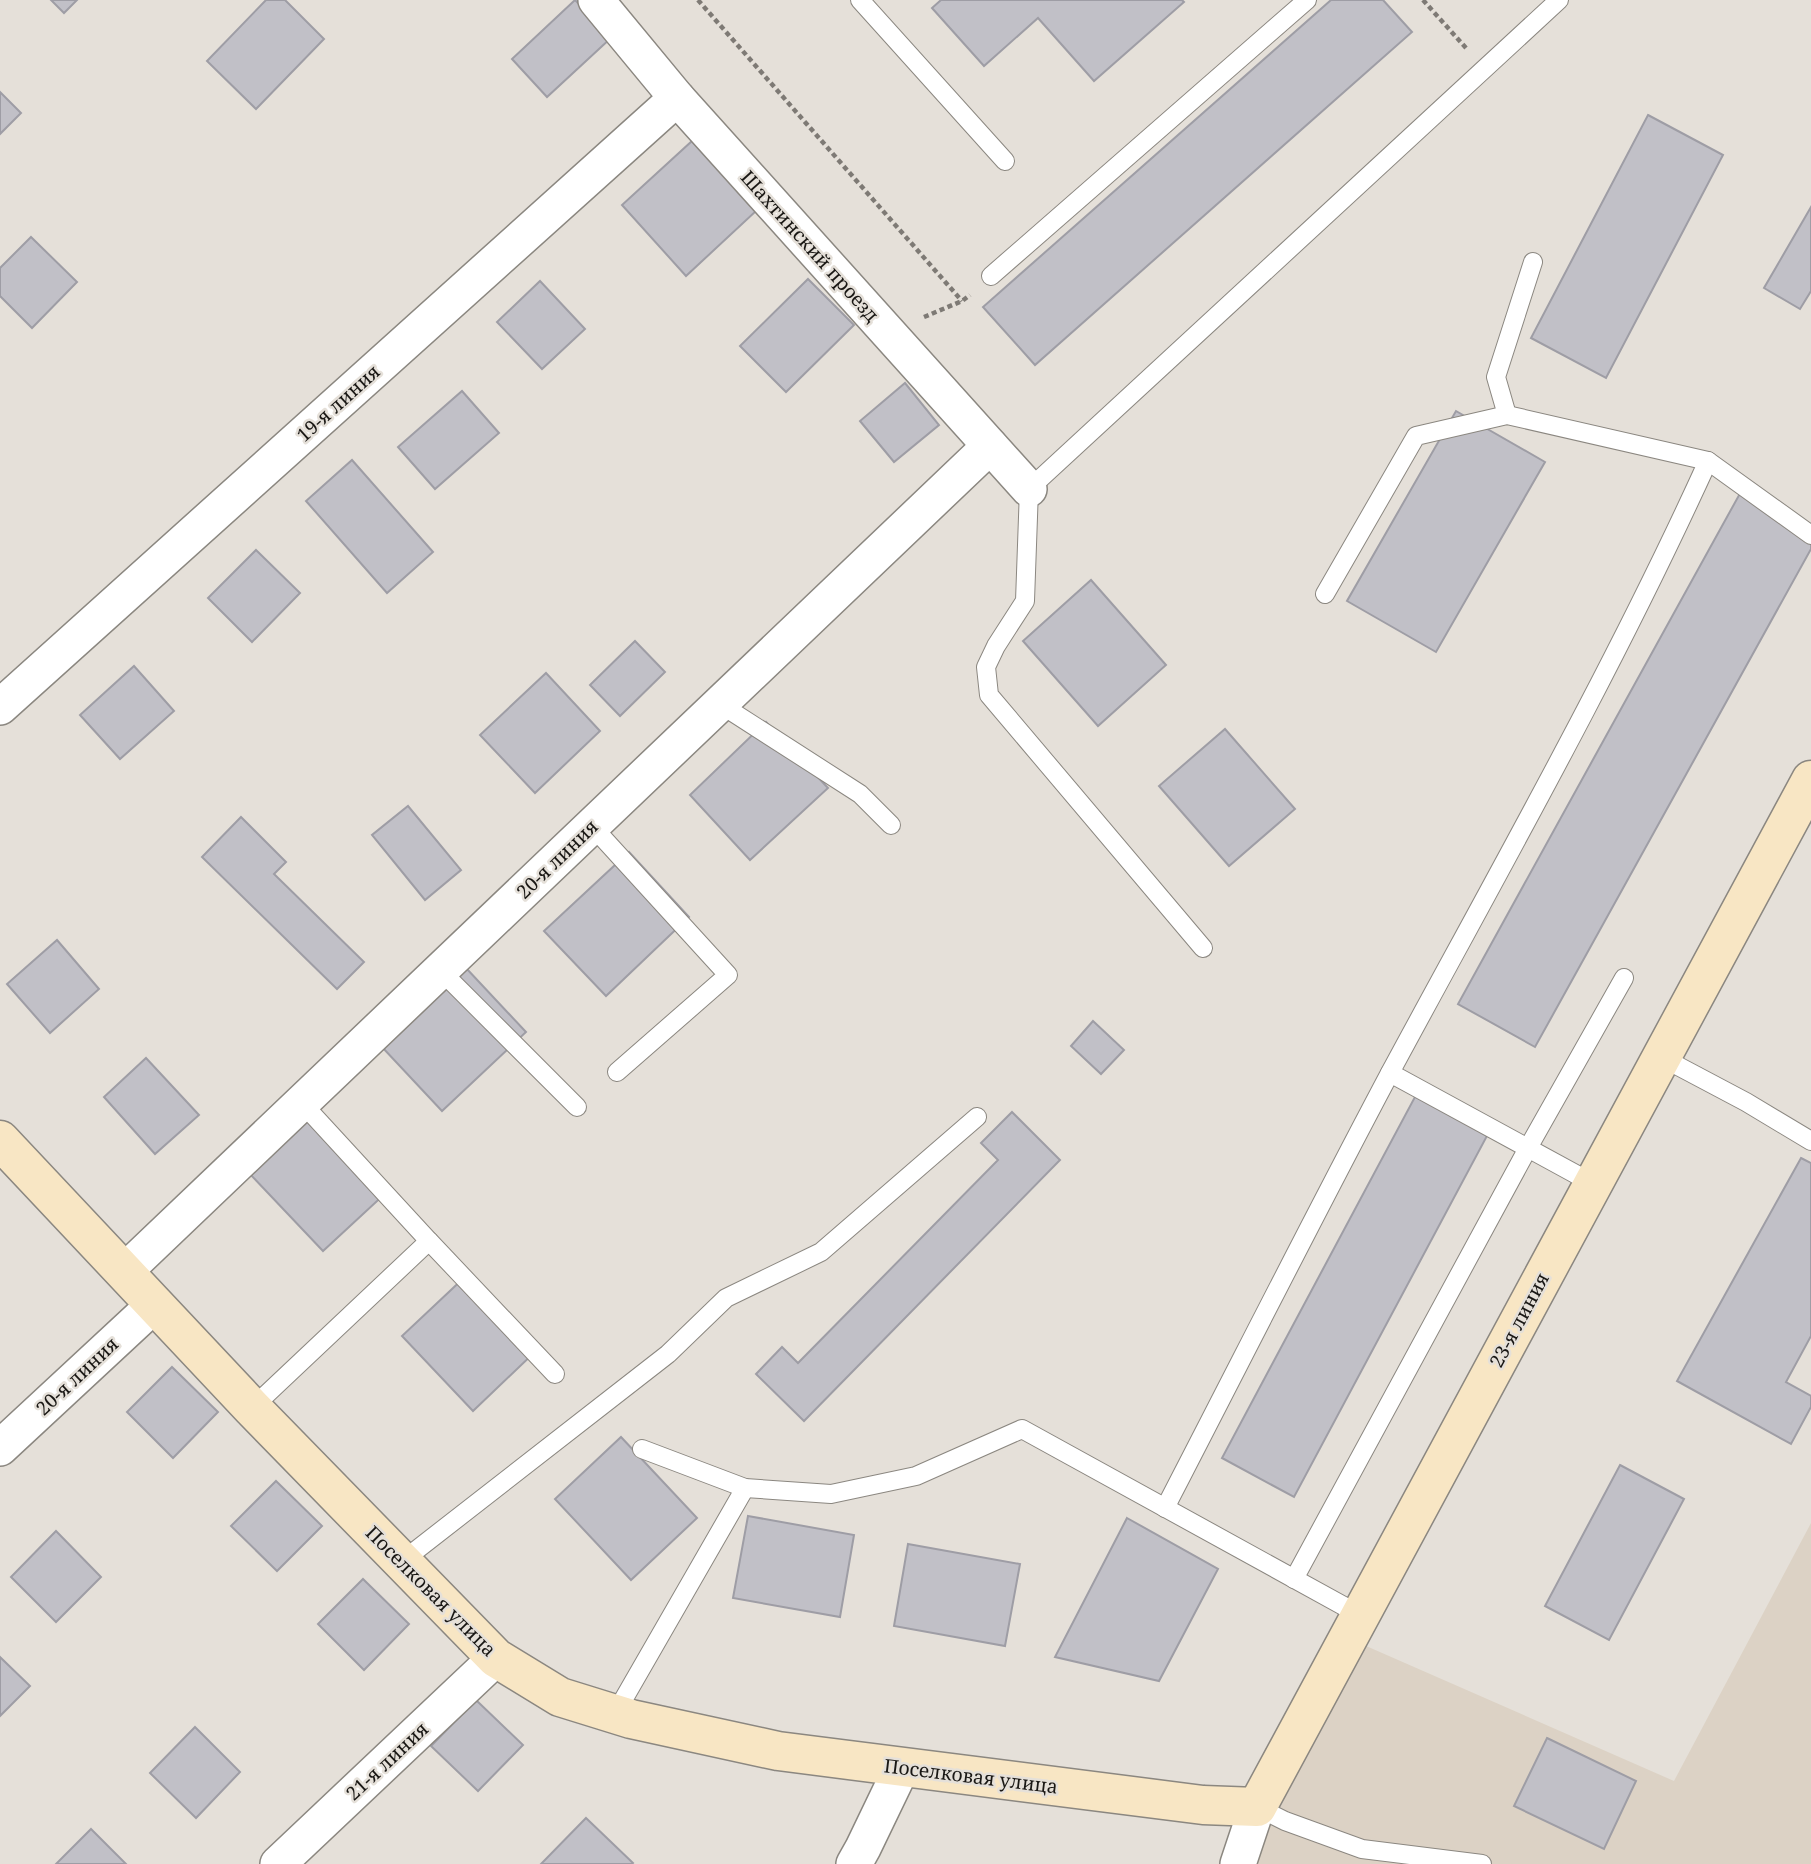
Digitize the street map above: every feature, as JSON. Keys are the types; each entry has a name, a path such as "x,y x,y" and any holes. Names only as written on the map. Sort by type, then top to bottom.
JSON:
{"street":[{"name":"Шахтинский проезд","path":"596,0 677,98 1029,489"},
{"name":"19-я линия","path":"0,707 677,98"},
{"name":"20-я линия","path":"124,1272 990,446"},
{"name":"23-я линия","path":"1238,1864 1257,1807 1592,1183 1661,1057 1801,823 1811,780"},
{"name":"Поселковая улица","path":"0,1140 252,1408 496,1658 561,1697 615,1714 778,1751 1203,1805 1257,1807"},
{"name":"20-я линия","path":"0,1448 154,1305"},
{"name":"21-я линия","path":"278,1864 496,1658"},
{"path":"854,1864 902,1767"}],"lane":[{"path":"860,0 1005,161"},
{"path":"991,276 1307,0"},
{"path":"1203,948 989,695 986,667 1025,601 1029,489 1485,70 1552,2"},
{"path":"1507,415 1496,377 1533,262"},
{"path":"1325,594 1416,436 1507,415 1708,461 1811,535"},
{"path":"1165,1508 1390,1073 1498,877 1662,563 1708,461"},
{"path":"720,704 860,794 891,825"},
{"path":"592,826 728,975 617,1072"},
{"path":"440,970 577,1107"},
{"path":"1294,1579 1528,1148 1624,978"},
{"path":"1661,1057 1746,1102 1811,1141"},
{"path":"1390,1073 1592,1183"},
{"path":"302,1103 555,1374"},
{"path":"401,1562 668,1354 726,1298 821,1252 976,1117"},
{"path":"252,1408 429,1241"},
{"path":"642,1449 745,1488 831,1494 916,1476 1022,1429 1360,1615"},
{"path":"615,1714 745,1488"},
{"path":"1257,1807 1358,1856 1482,1864"}],"path":[{"path":"698,0 962,301"},
{"path":"1423,0 1485,70"},
{"path":"887,332 962,301 991,276"}],"shaded area":[{"path":"1811,1523 1811,1864 1219,1864 1239,1815 1357,1642 1674,1781"}],"building":[{"path":"51,0 77,0 64,13"},
{"path":"266,0 285,0 324,39 256,109 207,61"},
{"path":"575,0 612,37 547,97 512,59"},
{"path":"941,0 1184,2 1094,81 1038,18 984,66 932,8"},
{"path":"1331,0 1383,0 1412,32 1035,365 983,307"},
{"path":"0,92 21,113 0,134"},
{"path":"1648,115 1723,155 1606,378 1531,338"},
{"path":"692,141 756,211 686,276 622,205"},
{"path":"1811,207 1811,291 1800,309 1764,288"},
{"path":"31,237 77,282 32,328 0,296 0,268"},
{"path":"808,279 854,325 786,392 740,346"},
{"path":"540,281 585,329 542,369 497,322"},
{"path":"905,383 939,425 894,462 860,421"},
{"path":"462,391 499,433 435,489 398,447"},
{"path":"1456,411 1545,462 1436,652 1347,601"},
{"path":"352,460 433,552 387,593 306,501"},
{"path":"1743,488 1811,526 1811,549 1535,1047 1458,1004"},
{"path":"256,550 300,593 252,642 208,598"},
{"path":"1091,580 1166,665 1098,726 1023,641"},
{"path":"635,641 665,672 620,716 590,685"},
{"path":"134,666 174,711 120,759 80,715"},
{"path":"546,673 600,731 535,793 480,735"},
{"path":"766,722 828,788 750,860 690,795"},
{"path":"1225,729 1295,809 1229,866 1159,786"},
{"path":"408,806 461,870 425,900 372,835"},
{"path":"241,817 286,862 274,874 364,962 337,989 202,857"},
{"path":"629,852 689,917 606,996 544,931"},
{"path":"57,940 99,989 50,1033 7,984"},
{"path":"466,968 526,1032 442,1111 382,1047"},
{"path":"1093,1021 1124,1050 1101,1074 1071,1046"},
{"path":"146,1058 199,1115 155,1154 104,1097"},
{"path":"1416,1095 1488,1134 1294,1497 1222,1458"},
{"path":"315,1110 389,1190 323,1251 249,1173"},
{"path":"1012,1112 1060,1160 804,1421 756,1374 782,1347 798,1363 998,1160 981,1143"},
{"path":"1801,1158 1811,1163 1811,1336 1786,1382 1811,1396 1811,1407 1791,1444 1677,1381"},
{"path":"468,1274 538,1349 473,1411 402,1336"},
{"path":"172,1367 218,1412 173,1458 127,1412"},
{"path":"621,1437 697,1518 631,1580 555,1499"},
{"path":"1620,1465 1684,1499 1609,1640 1545,1606"},
{"path":"276,1481 322,1526 277,1571 231,1526"},
{"path":"748,1516 854,1535 840,1617 733,1598"},
{"path":"1127,1518 1218,1569 1159,1681 1055,1657"},
{"path":"56,1531 101,1577 56,1622 11,1577"},
{"path":"908,1544 1020,1564 1005,1646 894,1626"},
{"path":"363,1579 409,1624 364,1670 318,1624"},
{"path":"0,1657 30,1686 0,1716"},
{"path":"476,1700 523,1745 478,1791 431,1746"},
{"path":"195,1727 240,1772 196,1818 150,1773"},
{"path":"1547,1738 1636,1781 1604,1849 1514,1806"},
{"path":"586,1818 633,1863 541,1864"},
{"path":"91,1829 126,1864 56,1864"}]}
